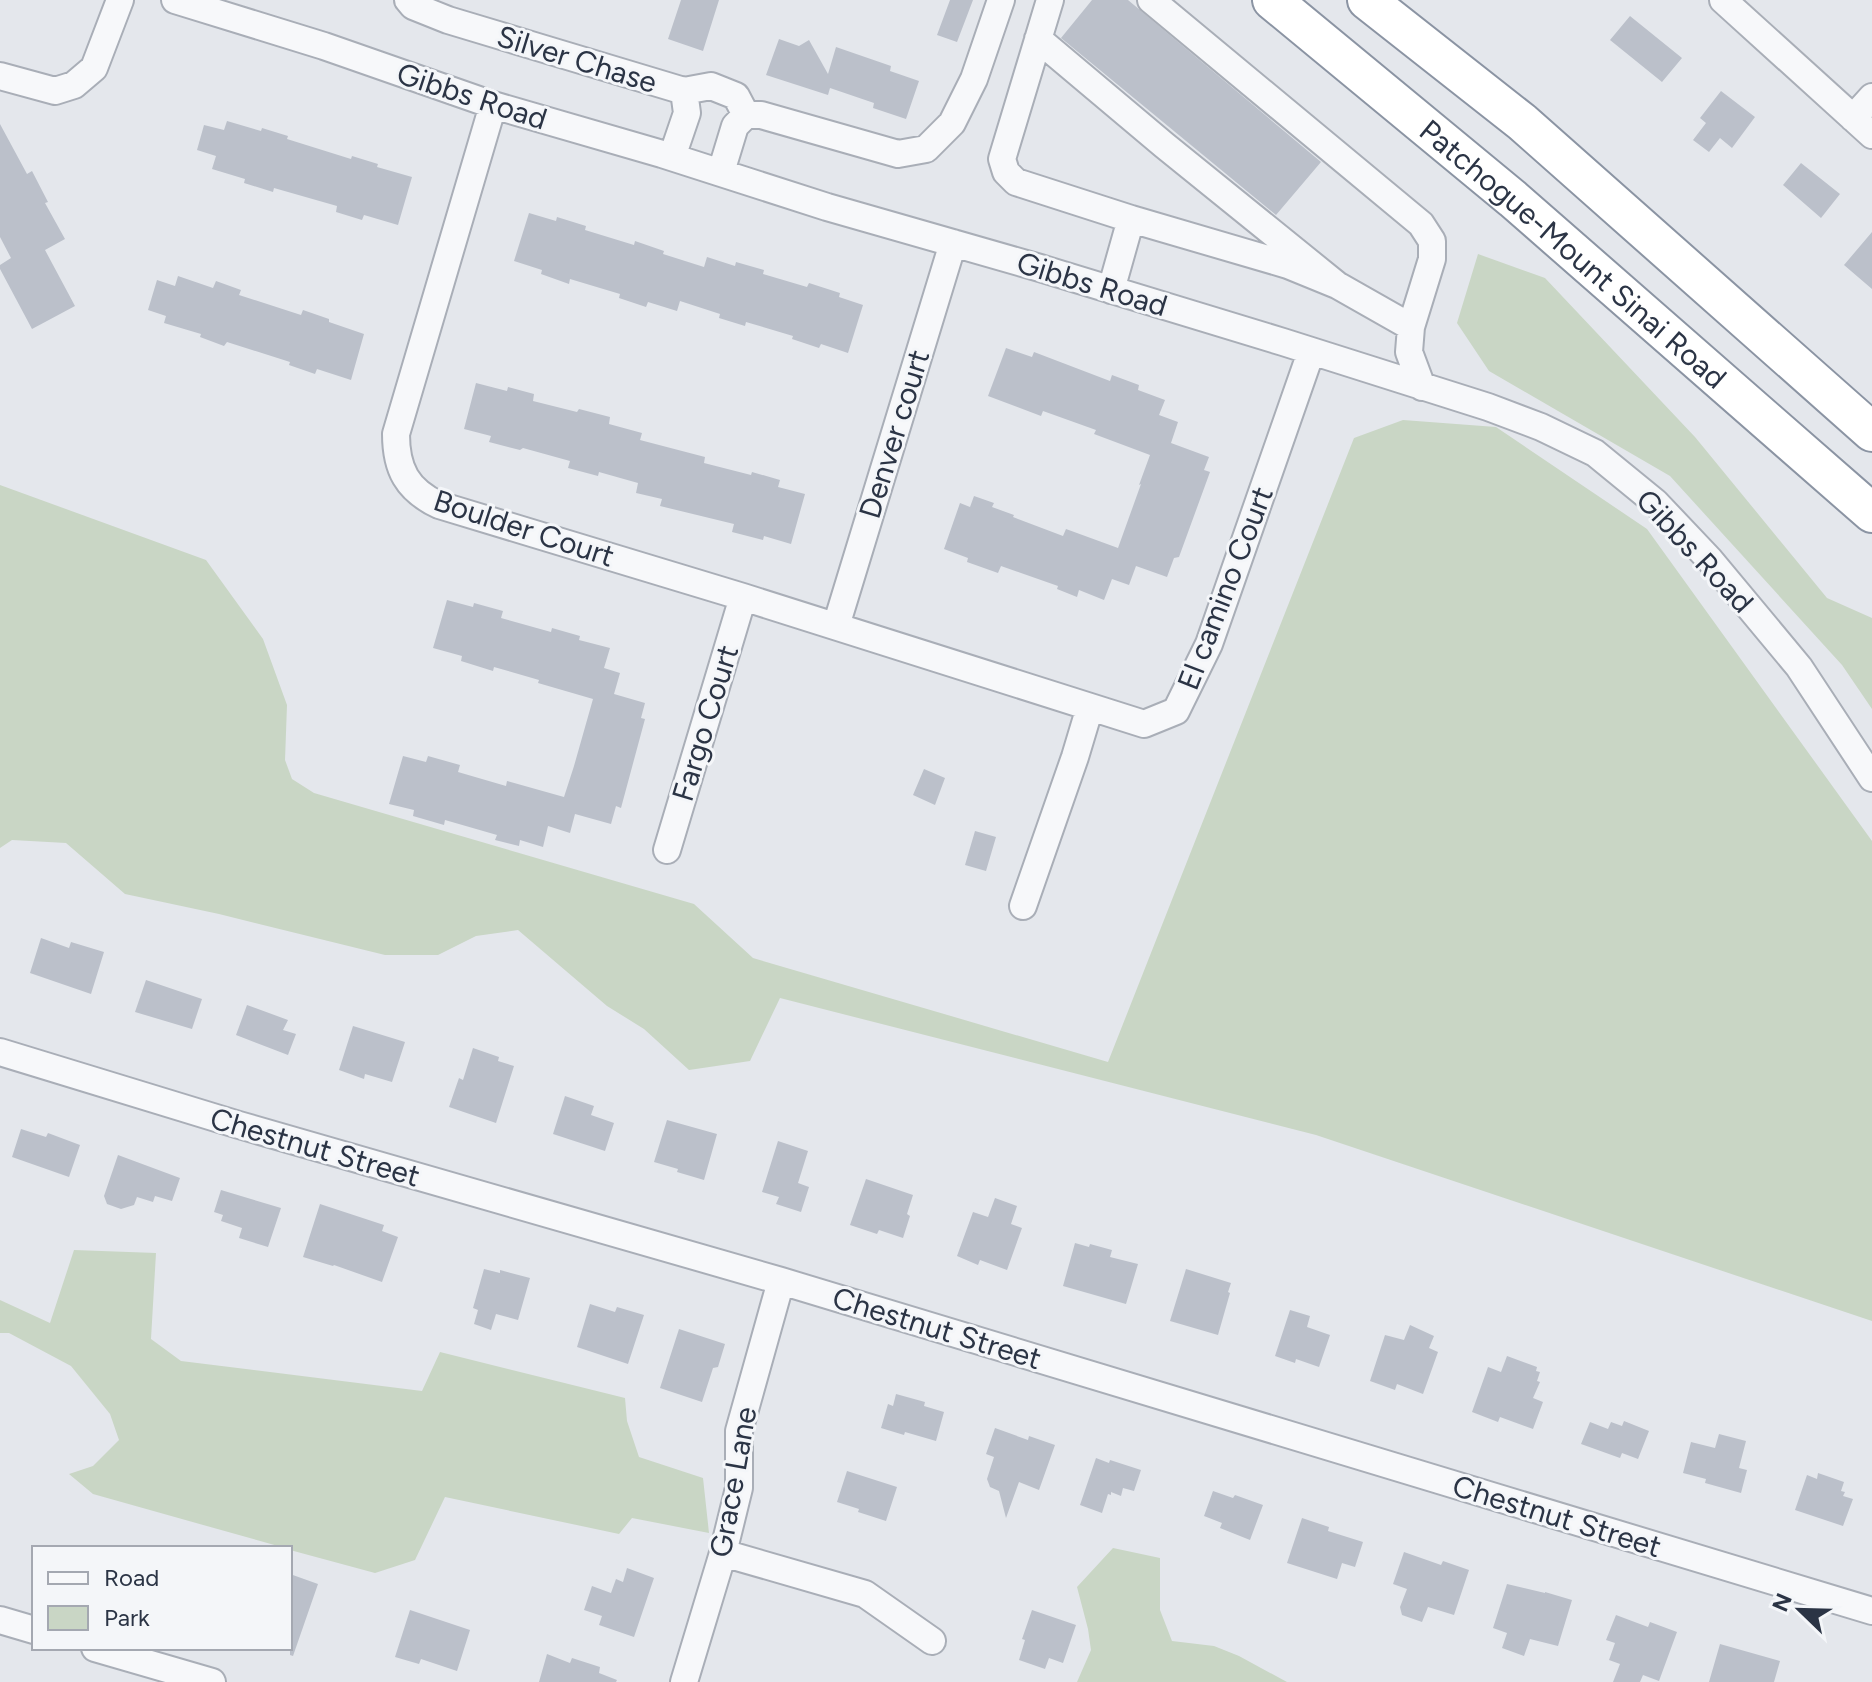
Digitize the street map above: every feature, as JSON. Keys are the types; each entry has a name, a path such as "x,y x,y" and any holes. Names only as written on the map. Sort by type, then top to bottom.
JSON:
{"highway":[{"name":"Patchogue-Mount Sinai Road","path":"1272,0 1513,199 1872,513"},
{"name":"Patchogue-Mount Sinai Road","path":"1367,0 1522,122 1872,432"}],"street":[{"path":"0,76 55,91 74,85 94,68 120,0"},
{"name":"Gibbs Road","path":"175,0 324,46 493,105 1111,290 1488,407 1555,433 1595,453 1655,502 1710,560 1799,667 1872,778"},
{"name":"Silver Chase","path":"408,0 413,6 448,20 684,91 687,113 672,157"},
{"path":"721,172 735,126 746,115 761,115 898,154 926,149 952,123 968,90 1001,0"},
{"path":"1050,0 1002,159 1006,172 1016,182 1288,265 1337,285 1411,327"},
{"path":"1151,0 1421,224 1432,241 1432,259 1411,327 1409,352 1422,387"},
{"path":"1723,0 1862,126 1872,97"},
{"path":"1038,39 1337,285"},
{"path":"684,91 711,86 736,96 746,115"},
{"name":"Boulder Court","path":"493,105 396,434 396,452 410,484 439,505 836,626"},
{"path":"1111,290 1131,219"},
{"name":"Denver court","path":"836,626 953,243"},
{"name":"El camino Court","path":"836,626 1144,724 1176,711 1209,644 1311,352"},
{"name":"Fargo Court","path":"667,850 743,597"},
{"path":"1023,906 1090,707"},
{"name":"Chestnut Street","path":"0,1052 239,1125 781,1281 1872,1611"},
{"name":"Grace Lane","path":"684,1682 739,1488 739,1431 781,1281"},
{"path":"723,1553 865,1594 932,1641"},
{"path":"0,1620 32,1629"},
{"path":"102,1650 212,1682"}],"green space":[{"path":"1478,254 1545,278 1695,437 1827,598 1872,618 1872,709 1842,665 1670,476 1489,371 1457,323"},
{"path":"1403,420 1496,427 1647,529 1872,841 1872,1321 1316,1135 780,998 750,1061 689,1070 644,1029 607,1006 518,930 476,936 438,955 385,955 125,894 66,843 12,840 0,848 0,485 206,560 263,639 287,705 285,760 292,779 314,793 694,904 753,958 1108,1062 1354,438"},
{"path":"74,1250 156,1253 151,1339 181,1361 422,1391 440,1352 625,1398 627,1421 639,1457 703,1478 709,1533 632,1518 619,1534 445,1497 415,1560 375,1573 292,1551 292,1546 278,1546 93,1494 69,1474 93,1466 119,1440 110,1414 71,1366 9,1333 0,1333 0,1300 50,1323"},
{"path":"1113,1548 1160,1558 1160,1610 1172,1641 1214,1646 1287,1682 1077,1682 1091,1650 1077,1587"}],"building":[{"path":"681,0 719,0 703,51 668,39"},
{"path":"950,0 973,0 957,42 937,35"},
{"path":"1092,0 1128,0 1321,162 1276,215 1061,38"},
{"path":"1630,16 1682,58 1662,82 1610,40"},
{"path":"779,39 799,46 809,40 828,74 836,47 891,66 890,71 919,81 906,119 873,108 874,103 830,88 828,95 766,75"},
{"path":"1721,91 1755,117 1732,148 1720,138 1709,152 1693,140 1706,123 1700,118"},
{"path":"227,121 261,131 262,128 288,136 287,139 351,159 352,156 412,177 398,225 364,215 362,220 336,212 337,206 274,188 273,192 212,169 216,156 197,150 204,125 224,130"},
{"path":"0,124 27,174 32,171 65,239 45,250 75,306 32,329 0,269 0,265 11,258 0,237"},
{"path":"1801,163 1840,194 1821,218 1783,185"},
{"path":"529,213 556,221 557,217 586,226 585,230 634,245 635,241 704,267 707,257 735,266 736,262 764,270 763,274 840,293 839,297 863,305 848,353 821,344 819,348 792,339 793,336 746,322 745,326 719,318 720,314 680,301 677,311 648,302 646,307 619,298 620,294 570,279 569,284 541,274 542,270 514,261"},
{"path":"1872,232 1872,289 1844,265"},
{"path":"178,276 213,288 216,281 241,290 239,295 301,315 303,310 364,334 351,380 317,369 315,374 289,365 290,362 227,342 224,346 200,337 201,334 164,323 166,316 148,310 157,280 175,286"},
{"path":"1006,348 1032,357 1034,352 1110,381 1112,375 1139,385 1138,390 1165,400 1159,415 1178,422 1171,443 1209,457 1204,470 1210,472 1179,557 1174,558 1167,577 1136,566 1129,585 1112,579 1104,600 1079,590 1077,597 1057,589 1058,586 1001,566 998,573 967,562 968,558 944,549 960,503 970,507 974,496 994,503 992,507 1013,517 1063,536 1066,529 1118,548 1150,455 1094,434 1096,430 1043,411 1041,416 988,396"},
{"path":"476,383 507,391 508,387 534,394 533,401 610,417 609,424 642,433 640,440 705,457 704,463 780,480 778,487 805,494 791,544 764,536 763,540 732,532 734,524 660,506 662,499 636,493 638,483 599,472 598,476 568,468 570,461 489,442 491,436 464,429"},
{"path":"447,600 503,611 501,618 551,632 552,628 580,636 579,640 610,648 604,668 620,673 614,694 645,703 641,718 645,719 621,808 616,806 611,824 575,814 570,833 548,826 543,847 520,840 519,846 495,840 497,835 445,820 444,825 413,816 414,810 389,804 403,756 426,762 428,756 460,765 458,772 506,786 507,781 564,797 574,766 593,699 494,667 493,671 461,661 462,656 433,648"},
{"path":"924,769 945,778 935,805 913,795"},
{"path":"975,831 996,837 986,871 965,865"},
{"path":"41,938 69,948 71,942 104,952 91,994 30,973"},
{"path":"146,980 202,999 192,1029 135,1012"},
{"path":"247,1005 288,1020 283,1030 296,1034 288,1055 236,1035"},
{"path":"353,1026 405,1042 392,1082 365,1074 364,1079 339,1070"},
{"path":"473,1048 514,1066 496,1123 449,1107 459,1078 463,1080"},
{"path":"565,1096 594,1106 591,1115 614,1123 605,1151 553,1134"},
{"path":"667,1120 717,1134 704,1180 654,1162"},
{"path":"21,1129 46,1137 48,1133 80,1145 69,1177 12,1157"},
{"path":"778,1141 808,1151 798,1183 809,1187 801,1212 776,1204 779,1197 762,1192"},
{"path":"118,1155 180,1178 172,1201 155,1196 153,1202 137,1197 134,1205 121,1209 107,1204 104,1196"},
{"path":"866,1179 913,1195 903,1238 850,1225"},
{"path":"221,1190 281,1208 268,1247 239,1238 242,1228 221,1221 223,1215 214,1212"},
{"path":"995,1198 1017,1206 1011,1224 1022,1228 1007,1270 980,1260 978,1265 957,1256 973,1212 988,1217"},
{"path":"320,1204 384,1225 382,1231 398,1237 382,1282 303,1257"},
{"path":"1075,1243 1112,1250 1110,1257 1138,1264 1126,1304 1063,1286"},
{"path":"484,1269 530,1278 518,1320 496,1314 491,1330 474,1324 478,1310 473,1308"},
{"path":"1186,1269 1231,1283 1218,1335 1170,1321"},
{"path":"590,1304 615,1312 617,1307 644,1315 628,1364 577,1347"},
{"path":"1290,1310 1310,1316 1307,1327 1330,1335 1319,1367 1275,1356"},
{"path":"1410,1325 1434,1336 1429,1348 1438,1352 1423,1394 1397,1384 1395,1390 1370,1381 1385,1335 1404,1340"},
{"path":"679,1329 725,1344 702,1402 660,1388"},
{"path":"1507,1356 1537,1367 1536,1371 1540,1372 1537,1381 1540,1382 1533,1398 1543,1402 1533,1429 1500,1417 1498,1422 1472,1412 1488,1367 1501,1372"},
{"path":"896,1394 925,1402 924,1406 944,1412 936,1441 881,1428 888,1404 893,1406"},
{"path":"1624,1421 1649,1431 1638,1459 1622,1453 1620,1458 1581,1444 1590,1422 1608,1429 1611,1422 1622,1426"},
{"path":"995,1428 1028,1440 1029,1436 1055,1445 1039,1490 1019,1482 1006,1518 999,1491 990,1487 987,1479 994,1457 986,1454"},
{"path":"1719,1434 1746,1441 1739,1468 1747,1470 1741,1493 1683,1473 1691,1442 1715,1448"},
{"path":"1096,1458 1141,1470 1134,1491 1123,1488 1121,1496 1111,1492 1111,1495 1108,1494 1102,1513 1080,1505"},
{"path":"847,1471 897,1487 886,1521 837,1502"},
{"path":"1818,1473 1844,1482 1843,1496 1853,1499 1843,1526 1795,1510 1807,1475 1817,1479"},
{"path":"1213,1491 1263,1505 1250,1540 1220,1528 1222,1523 1204,1516"},
{"path":"1302,1518 1329,1527 1328,1531 1363,1542 1355,1567 1342,1563 1337,1579 1287,1563"},
{"path":"1404,1552 1441,1565 1443,1561 1469,1570 1454,1615 1428,1607 1422,1622 1402,1615 1400,1607 1407,1589 1393,1584"},
{"path":"627,1568 654,1578 634,1637 599,1625 602,1616 584,1610 592,1586 611,1593 616,1579 623,1582"},
{"path":"292,1575 318,1584 293,1656 290,1655"},
{"path":"1507,1584 1572,1600 1558,1646 1530,1639 1524,1656 1502,1648 1507,1633 1493,1628"},
{"path":"410,1610 470,1630 457,1671 421,1659 419,1664 395,1657"},
{"path":"1032,1610 1076,1625 1063,1663 1049,1658 1045,1669 1019,1660"},
{"path":"1616,1615 1648,1627 1650,1622 1677,1632 1659,1681 1643,1675 1640,1682 1613,1682 1620,1664 1609,1660 1615,1643 1606,1640"},
{"path":"1720,1644 1780,1661 1774,1682 1709,1682"},
{"path":"547,1654 570,1663 572,1658 600,1667 599,1673 617,1680 539,1682"}]}
